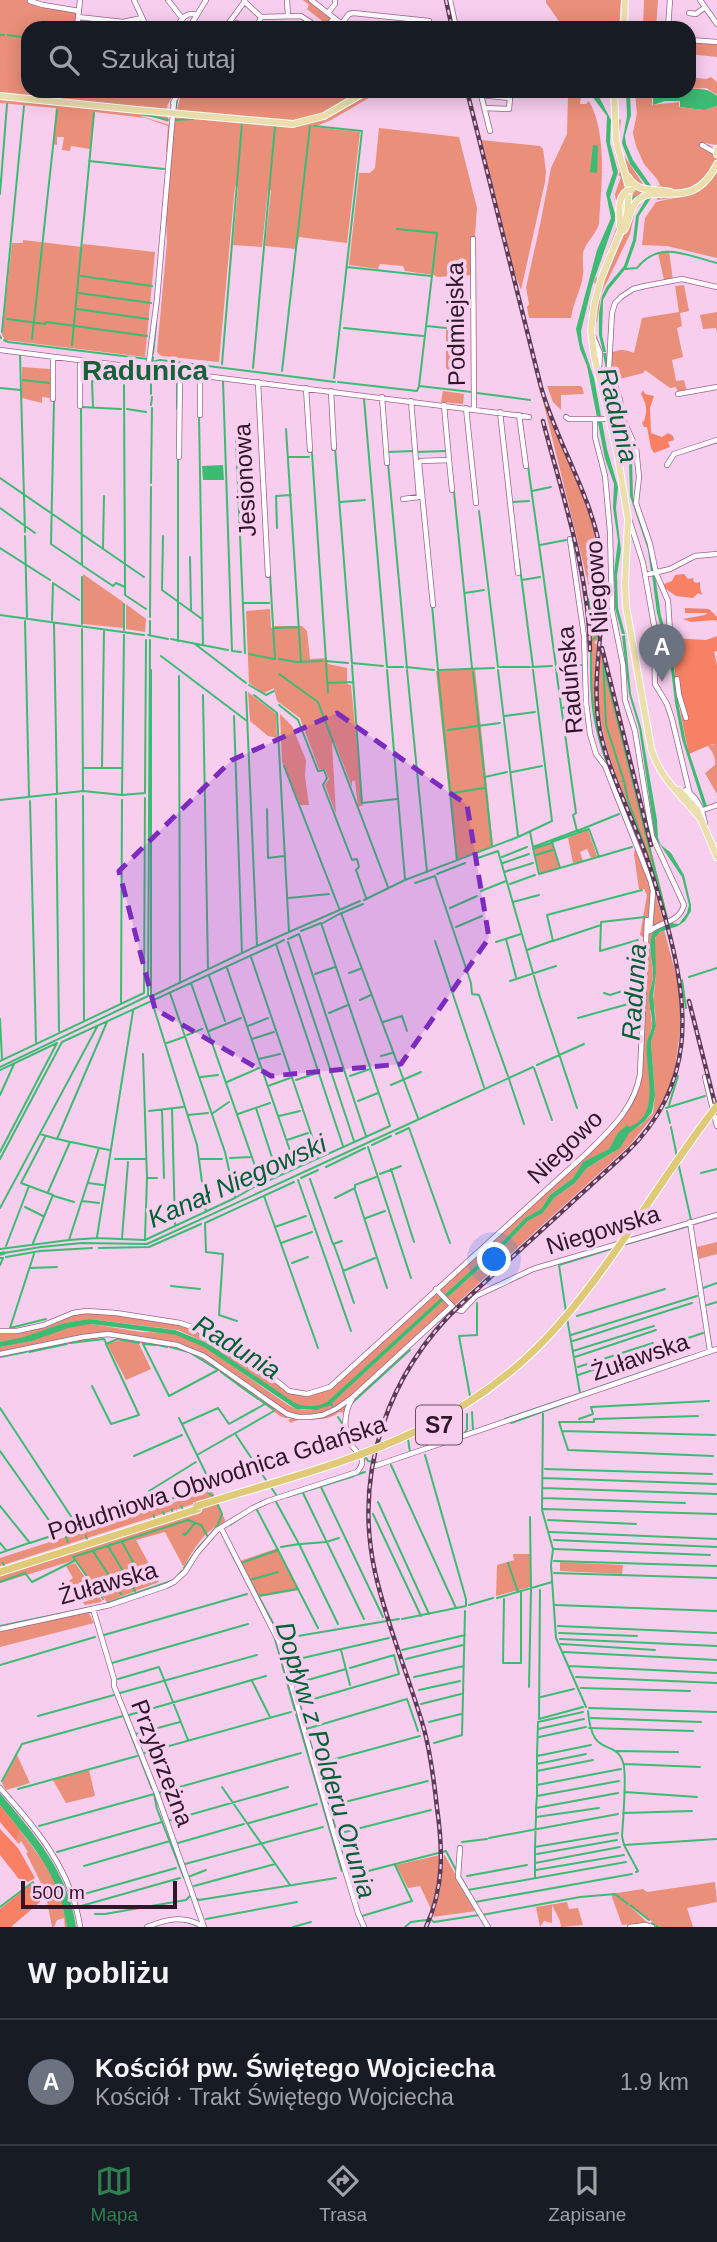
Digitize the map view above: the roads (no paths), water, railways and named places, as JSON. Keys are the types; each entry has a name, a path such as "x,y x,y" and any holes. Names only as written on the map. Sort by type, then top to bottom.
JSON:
{"highway":[{"name":"Południowa Obwodnica Gdańska","path":"0,1570 386,1450 466,1410 512,1376 545,1346 573,1313 717,1111"},
{"name":"Południowa Obwodnica Gdańska","path":"197,1508 396,1441 446,1417 493,1386 533,1351 566,1316 717,1111"}],"main road":[{"path":"624,21 625,0"},
{"path":"0,96 283,124 324,116 354,98"},
{"path":"616,98 617,144 629,196 627,215 594,305 592,333 607,419 620,463 627,524 626,550"},
{"path":"655,192 689,192 701,186 717,164"},
{"path":"625,172 634,185 645,193"},
{"path":"620,235 619,201 629,191 670,192 688,189 707,179"},
{"path":"620,235 629,222 635,204 645,193"},
{"path":"627,524 625,596 651,748 657,765 667,780 686,794 699,818"},
{"path":"686,794 705,827 717,856"}],"street":[{"path":"78,21 80,0"},
{"path":"134,0 144,21"},
{"path":"165,0 182,19 190,14 197,15"},
{"path":"193,21 206,0"},
{"path":"287,0 288,16"},
{"path":"311,0 338,21"},
{"path":"328,13 335,0"},
{"path":"450,0 454,21"},
{"path":"668,21 670,0"},
{"path":"699,0 717,24"},
{"path":"30,1 106,21"},
{"path":"230,21 245,1 261,17 303,17 309,21"},
{"path":"689,13 696,14 704,8"},
{"path":"347,21 349,14 353,13 429,21"},
{"path":"260,21 261,17"},
{"path":"133,21 142,18"},
{"path":"696,40 717,42"},
{"path":"148,369 156,309 170,113 176,98"},
{"path":"482,98 490,131"},
{"path":"485,108 509,109 509,98"},
{"path":"705,146 717,151"},
{"name":"Podmiejska","path":"473,239 474,409"},
{"path":"598,372 604,353 611,350 612,310 615,302 625,293 640,287 682,279 717,287"},
{"path":"592,333 604,353 622,417 636,448 639,477 636,499 650,544 653,573 650,599"},
{"name":"Podmiejska","path":"0,351 529,417"},
{"path":"52,399 53,357"},
{"path":"80,360 80,407"},
{"path":"179,457 180,372"},
{"path":"200,375 200,415"},
{"name":"Jesionowa","path":"258,382 268,575"},
{"path":"678,394 717,387"},
{"path":"306,388 310,450"},
{"path":"331,391 334,448"},
{"path":"382,397 387,463"},
{"path":"403,499 419,497 411,401"},
{"path":"444,405 452,490"},
{"path":"466,408 476,503"},
{"path":"500,412 518,573"},
{"path":"519,415 526,466"},
{"path":"566,417 607,419"},
{"name":"Niegowo","path":"0,1331 17,1331 44,1325 73,1313 86,1311 180,1323 197,1329 250,1359 286,1390 307,1394 320,1392 334,1384 596,1144 612,1129 627,1108 640,1073 647,920 649,930 675,919 684,905 653,838 634,726 625,700 623,665 612,610 611,545 605,475 595,437 595,419"},
{"path":"667,465 677,453 717,440"},
{"path":"433,605 419,463 449,460"},
{"path":"627,524 636,538 650,599 654,628 655,684 672,719 687,783 686,794 705,809"},
{"path":"627,524 636,538"},
{"path":"628,541 636,538"},
{"name":"Raduńska","path":"570,540 584,636 590,734 652,885 649,930"},
{"path":"639,549 644,553 668,601 670,632"},
{"path":"653,573 670,569 695,556 717,554"},
{"path":"677,680 686,718"},
{"path":"705,809 717,805"},
{"path":"705,809 705,827"},
{"path":"705,1077 717,1126"},
{"name":"Niegowska","path":"451,1305 461,1311 476,1296 533,1269 717,1215"},
{"path":"690,1222 710,1351"},
{"path":"0,1354 83,1337 116,1334 177,1345 197,1352 283,1411 293,1416 308,1418 337,1409 353,1397 451,1305 437,1290"},
{"name":"Żuławska","path":"375,1466 717,1349"},
{"name":"Żuławska","path":"0,1629 93,1609 174,1582 186,1572 197,1553 216,1531 262,1503 352,1475 360,1470 362,1459 349,1441 345,1421 347,1408 353,1397"},
{"path":"221,1528 278,1639 364,1927"},
{"name":"Przybrzeżna","path":"93,1609 124,1717 157,1794 159,1807 203,1927"},
{"path":"0,1788 57,1859 74,1899 80,1927"},
{"path":"460,1848 458,1877 488,1927"},
{"name":"Przybrzeżna","path":"147,1927 182,1918 203,1927"},
{"path":"630,1927 652,1927"}],"water":[{"path":"696,89 717,96 717,106 704,110 680,107 680,101 665,101 653,105 653,98 696,98"},
{"path":"593,98 600,98 611,120 610,143 618,172 610,197 615,220 592,286 581,331 618,487 616,508 621,550 617,575 618,608 625,634 622,634 615,608 614,572 618,541 613,508 614,484 605,459 587,366 576,329 597,250 611,218 606,193 613,173 606,141 607,116"},
{"path":"626,98 630,98 631,115 625,136 626,144 633,160 652,187 653,195 639,216 636,241 627,267 603,300 602,335 606,352 603,352 599,335 602,296 624,266 633,240 636,216 649,194 649,189 630,164 622,143 627,116"},
{"path":"593,145 598,146 597,173 590,172"},
{"name":"Radunia","path":"603,353 606,353 619,420 632,460 633,497 648,541 654,571 651,572 648,550 630,496 629,463 615,417"},
{"path":"223,465 224,480 203,480 202,466"},
{"path":"652,575 655,575 661,616 672,653 686,743 707,806 704,808 682,739 670,660 657,613"},
{"path":"625,635 631,694 641,727 658,838 684,875 691,905 691,911 685,921 678,926 660,932 655,938 656,974 653,996 656,1026 651,1042 655,1095 652,1112 629,1133 620,1148 587,1168 575,1183 554,1198 543,1213 528,1221 447,1298 444,1295 525,1218 541,1209 550,1195 573,1178 583,1162 609,1149 618,1133 627,1125 629,1127 639,1121 649,1102 647,1042 652,1026 649,999 653,977 652,935 655,929 671,923 679,924 689,905 682,877 655,837 639,728 629,694 622,636"},
{"path":"442,1297 444,1300 332,1403 334,1409 331,1405 316,1410 296,1409 204,1347 176,1335 91,1324 0,1347 0,1342 64,1323 89,1319 175,1330 207,1343 295,1403 315,1406 327,1402"},
{"path":"218,1531 273,1631 296,1711 272,1632"},
{"path":"297,1713 343,1871 341,1872 295,1714"},
{"path":"0,1793 37,1839 58,1872 72,1907 76,1927 67,1927 51,1875 34,1848 0,1805"}],"waterway":[{"path":"8,35 21,37"},
{"path":"176,108 177,98"},
{"path":"0,194 7,104"},
{"path":"2,332 24,106"},
{"path":"32,339 57,110"},
{"path":"72,345 94,113"},
{"path":"140,113 168,120"},
{"path":"175,120 193,119"},
{"path":"222,364 242,123"},
{"path":"253,368 275,126"},
{"path":"282,371 310,126"},
{"path":"314,126 362,131 334,378"},
{"path":"89,161 164,169"},
{"path":"632,198 639,196"},
{"path":"397,229 437,233 419,386"},
{"path":"625,269 637,268 646,259 665,252 685,254 717,263"},
{"path":"347,267 431,276"},
{"path":"81,276 152,286"},
{"path":"79,293 151,303"},
{"path":"77,309 148,319"},
{"path":"7,319 147,336"},
{"path":"153,354 156,324"},
{"path":"427,326 446,328"},
{"path":"344,328 423,336"},
{"path":"4,340 148,359"},
{"path":"20,355 21,390"},
{"path":"152,366 153,357"},
{"path":"152,362 160,360 335,382"},
{"path":"151,372 151,394"},
{"path":"177,374 177,409"},
{"path":"23,380 49,383"},
{"path":"93,407 92,381 109,382"},
{"path":"223,381 232,651"},
{"path":"338,382 417,391 419,386 472,392"},
{"path":"124,385 125,587"},
{"path":"0,388 21,390 25,532"},
{"path":"477,393 530,400"},
{"path":"151,405 152,397"},
{"path":"364,399 387,667"},
{"path":"54,401 51,544 82,565 81,408"},
{"path":"81,407 121,409"},
{"path":"151,483 152,408"},
{"path":"127,409 146,412"},
{"path":"199,416 203,645"},
{"path":"286,429 301,662"},
{"path":"236,441 245,653"},
{"path":"335,448 352,663"},
{"path":"388,452 413,451"},
{"path":"417,452 445,451"},
{"path":"312,453 326,661"},
{"path":"178,456 178,641"},
{"path":"289,457 309,457"},
{"path":"388,463 407,668"},
{"path":"528,466 556,666"},
{"path":"0,478 144,577"},
{"path":"150,617 151,487"},
{"path":"532,491 551,487"},
{"path":"454,492 472,668"},
{"path":"277,528 276,496 291,495"},
{"path":"103,548 104,496"},
{"path":"341,502 365,500"},
{"path":"512,502 529,501"},
{"path":"0,508 35,533"},
{"path":"479,511 498,667"},
{"path":"25,536 27,617"},
{"path":"163,536 162,590 202,619"},
{"path":"540,545 566,540"},
{"path":"0,548 50,580"},
{"path":"190,557 191,610"},
{"path":"519,560 533,667"},
{"path":"83,566 113,586 116,583 125,587 125,595 146,609"},
{"path":"270,574 275,659"},
{"path":"82,577 82,624"},
{"path":"522,580 540,577"},
{"path":"52,620 53,583 79,600"},
{"path":"465,593 484,590"},
{"path":"588,599 597,636 591,641"},
{"path":"244,603 269,603"},
{"path":"124,604 124,630"},
{"path":"432,605 438,670"},
{"path":"0,615 144,635"},
{"path":"25,621 29,796"},
{"path":"150,621 150,634"},
{"path":"54,624 57,793"},
{"path":"275,628 298,627"},
{"path":"82,629 83,790"},
{"path":"102,768 104,631"},
{"path":"122,794 124,635"},
{"path":"148,635 168,639"},
{"path":"171,639 228,650"},
{"path":"0,800 83,791 122,795 145,793 146,640"},
{"path":"0,1067 148,996 150,640"},
{"path":"195,644 246,683"},
{"path":"591,645 592,698 597,731 612,777 637,836"},
{"path":"232,651 241,652"},
{"path":"249,654 274,659"},
{"path":"161,656 247,721"},
{"path":"603,657 606,725 624,781"},
{"path":"279,659 297,662 322,661"},
{"path":"325,661 348,663"},
{"path":"326,663 328,692"},
{"path":"352,663 383,666"},
{"path":"603,663 667,918"},
{"path":"352,665 362,803 397,799"},
{"path":"556,666 583,665"},
{"path":"532,667 552,666"},
{"path":"387,667 403,667"},
{"path":"406,667 434,670"},
{"path":"500,667 530,667"},
{"path":"439,670 494,668"},
{"path":"556,669 577,831 619,814"},
{"path":"151,670 151,996"},
{"path":"387,670 405,879"},
{"path":"407,670 427,872"},
{"path":"498,670 518,836"},
{"path":"364,900 405,880 518,837 552,821 533,670"},
{"path":"438,672 457,860"},
{"path":"473,672 492,846"},
{"path":"279,674 318,702 388,887"},
{"path":"179,676 180,983"},
{"path":"328,683 353,682"},
{"path":"249,685 266,695 274,691"},
{"path":"246,692 257,946"},
{"path":"203,695 208,969"},
{"path":"254,695 277,713 289,932"},
{"path":"279,705 298,720 318,771 324,770 327,778 323,785 352,860 357,859 359,867 356,870 366,898"},
{"path":"562,708 582,705"},
{"path":"505,716 535,712"},
{"path":"234,716 242,953"},
{"path":"448,730 500,723"},
{"path":"284,766 339,908"},
{"path":"512,772 542,766"},
{"path":"83,768 122,768"},
{"path":"485,777 507,772"},
{"path":"622,781 654,873"},
{"path":"453,793 484,788"},
{"path":"83,796 84,1020"},
{"path":"0,1061 144,993 145,798"},
{"path":"56,799 59,1031"},
{"path":"121,1002 122,800"},
{"path":"30,801 36,1042"},
{"path":"267,809 268,858 284,856"},
{"path":"599,857 589,829 552,842 560,868 632,847"},
{"path":"530,832 533,847 576,831"},
{"path":"533,849 551,843"},
{"path":"502,857 527,847"},
{"path":"533,848 539,874 560,868"},
{"path":"536,855 552,850"},
{"path":"475,859 498,851 540,997 577,1108"},
{"path":"503,863 529,854"},
{"path":"437,874 465,863"},
{"path":"504,872 533,863"},
{"path":"510,884 535,875"},
{"path":"415,883 435,876 471,983 472,994 479,995 508,1076"},
{"path":"481,891 506,881"},
{"path":"601,925 553,941 547,915 642,890"},
{"path":"289,898 329,894"},
{"path":"513,902 539,895"},
{"path":"450,908 477,896"},
{"path":"152,996 360,901"},
{"path":"342,913 363,904"},
{"path":"323,923 341,913 418,1118"},
{"path":"456,927 482,916"},
{"name":"Radunia","path":"638,940 600,951 601,922 645,917"},
{"path":"0,1249 97,1238 145,1240 390,1126 321,923 301,931"},
{"path":"288,939 299,934 366,1136"},
{"path":"496,942 521,934"},
{"path":"506,939 516,977"},
{"path":"284,940 276,944 343,1146"},
{"path":"435,941 484,1087"},
{"path":"527,950 552,941"},
{"path":"288,942 354,1141"},
{"path":"0,1159 62,1042 276,944"},
{"path":"251,957 319,1157"},
{"path":"510,981 556,966"},
{"path":"315,974 335,967"},
{"path":"227,968 296,1168"},
{"path":"689,977 717,968"},
{"path":"349,973 360,969"},
{"path":"209,976 225,1021"},
{"path":"682,980 686,1008"},
{"path":"191,983 261,1183"},
{"name":"Radunia","path":"604,993 610,995 638,986"},
{"path":"170,993 225,1152 235,1197"},
{"path":"360,1000 371,995"},
{"name":"Radunia","path":"578,1018 639,1001"},
{"path":"152,1002 197,1145 206,1212"},
{"path":"329,1013 348,1005"},
{"path":"97,1237 133,1011"},
{"path":"383,1022 402,1016 407,1031"},
{"path":"209,1031 241,1018"},
{"path":"248,1026 268,1018"},
{"path":"0,1019 2,1059"},
{"path":"40,1134 57,1139 107,1022"},
{"path":"0,1208 97,1027"},
{"path":"187,1035 202,1029"},
{"path":"252,1039 274,1032"},
{"path":"167,1043 184,1037"},
{"path":"0,1070 57,1043 0,1152"},
{"name":"Kanał Niegowski","path":"537,1065 584,1044"},
{"path":"381,1056 392,1053"},
{"path":"143,1054 147,1178 145,1238"},
{"path":"259,1059 280,1054"},
{"path":"0,1095 14,1064"},
{"name":"Kanał Niegowski","path":"441,1109 533,1067"},
{"path":"227,1082 259,1068"},
{"path":"534,1068 552,1120"},
{"path":"350,1076 370,1069"},
{"path":"391,1085 421,1072"},
{"path":"296,1080 317,1073"},
{"path":"201,1077 218,1075"},
{"path":"669,1105 678,1076"},
{"path":"268,1086 290,1078"},
{"path":"509,1079 524,1124"},
{"path":"358,1101 378,1093"},
{"path":"666,1108 705,1096"},
{"path":"213,1113 229,1102"},
{"path":"238,1114 270,1103"},
{"path":"149,1111 183,1107"},
{"path":"256,1108 278,1176"},
{"path":"172,1109 175,1225"},
{"path":"162,1110 164,1178"},
{"name":"Kanał Niegowski","path":"4,1253 82,1243 147,1244 439,1110"},
{"path":"279,1116 300,1111"},
{"path":"667,1111 670,1123"},
{"path":"188,1115 208,1113"},
{"path":"671,1127 677,1157"},
{"path":"396,1134 409,1128 450,1243"},
{"path":"287,1140 308,1133"},
{"name":"Kanał Niegowski","path":"372,1145 391,1136"},
{"path":"6,1246 29,1186 21,1183 45,1137"},
{"path":"48,1192 70,1142 58,1139"},
{"path":"71,1142 109,1150"},
{"path":"368,1147 411,1278"},
{"path":"69,1240 99,1148"},
{"path":"326,1167 365,1148"},
{"path":"230,1158 251,1157"},
{"path":"115,1159 145,1159"},
{"path":"200,1159 222,1159"},
{"path":"122,1238 128,1162"},
{"path":"678,1162 691,1220"},
{"path":"380,1174 401,1166"},
{"path":"391,1169 414,1242"},
{"path":"701,1173 717,1169"},
{"path":"301,1178 318,1170"},
{"path":"335,1198 355,1188 355,1185 376,1177"},
{"path":"148,1178 157,1178"},
{"path":"310,1179 333,1244 342,1241"},
{"path":"298,1180 351,1331"},
{"name":"Radunia","path":"237,1321 219,1315 223,1254 206,1252 205,1223 294,1182"},
{"path":"88,1183 103,1185"},
{"path":"29,1186 53,1195 33,1243"},
{"path":"355,1190 387,1288"},
{"path":"54,1196 74,1202"},
{"path":"264,1196 275,1227"},
{"path":"82,1201 99,1203"},
{"path":"25,1207 43,1216"},
{"path":"366,1218 385,1211"},
{"path":"306,1216 275,1227 318,1348"},
{"name":"Kanał Niegowski","path":"99,1248 149,1247 201,1224"},
{"path":"623,1245 688,1226"},
{"path":"281,1243 312,1232"},
{"path":"334,1245 343,1270"},
{"path":"6,1257 40,1251 92,1248"},
{"path":"566,1312 559,1265 614,1248"},
{"name":"Kanał Niegowski","path":"0,1254 4,1253"},
{"path":"34,1254 10,1328 46,1319"},
{"path":"292,1263 308,1257"},
{"path":"0,1258 3,1258 0,1265"},
{"path":"354,1303 343,1271 375,1258"},
{"path":"30,1268 57,1267"},
{"path":"703,1288 717,1283"},
{"path":"171,1286 200,1289"},
{"path":"577,1316 665,1289"},
{"path":"571,1335 697,1296"},
{"path":"707,1305 717,1302"},
{"path":"470,1396 459,1336 477,1335 477,1303"},
{"path":"573,1341 692,1303"},
{"path":"567,1318 580,1393"},
{"path":"573,1351 654,1326"},
{"path":"575,1357 656,1330"},
{"path":"578,1375 703,1333"},
{"path":"70,1343 104,1339 106,1343"},
{"path":"92,1386 111,1424 139,1415 106,1344 118,1339 139,1343"},
{"path":"578,1367 653,1343"},
{"path":"29,1352 67,1344"},
{"path":"156,1345 143,1344 169,1396 218,1370 189,1352 170,1347"},
{"path":"158,1345 167,1347"},
{"path":"352,1403 410,1350"},
{"path":"0,1357 26,1352"},
{"path":"505,1419 690,1356"},
{"path":"221,1372 236,1383"},
{"path":"237,1384 258,1399"},
{"path":"260,1400 273,1409"},
{"path":"579,1419 593,1414 591,1407 709,1401"},
{"path":"511,1423 569,1402"},
{"path":"182,1424 218,1408 229,1424 265,1404"},
{"path":"0,1408 78,1527 58,1533 0,1451"},
{"path":"197,1455 274,1411"},
{"path":"543,1411 542,1510 553,1549 551,1565 556,1638 586,1707"},
{"path":"472,1412 473,1430"},
{"path":"465,1433 467,1414"},
{"path":"698,1416 559,1422 568,1450 713,1456"},
{"path":"338,1417 343,1425"},
{"path":"179,1418 211,1484"},
{"path":"448,1418 452,1437"},
{"path":"460,1421 462,1434"},
{"path":"348,1428 351,1441"},
{"path":"562,1431 715,1435"},
{"path":"134,1456 182,1435"},
{"path":"236,1435 268,1483"},
{"path":"408,1439 410,1452"},
{"path":"346,1441 353,1450"},
{"path":"364,1455 368,1461 379,1463"},
{"path":"425,1455 466,1606"},
{"path":"149,1491 196,1462"},
{"path":"212,1486 254,1462"},
{"path":"391,1465 456,1608"},
{"path":"545,1469 712,1474"},
{"path":"356,1475 365,1472"},
{"path":"287,1497 354,1476"},
{"path":"542,1478 716,1484"},
{"path":"270,1486 277,1496"},
{"path":"321,1487 383,1617"},
{"path":"151,1505 207,1488"},
{"path":"543,1488 717,1494"},
{"path":"208,1492 215,1498"},
{"path":"303,1493 364,1619"},
{"path":"543,1498 685,1503"},
{"path":"275,1500 299,1544 281,1547"},
{"path":"378,1502 429,1614"},
{"path":"184,1568 217,1527 222,1514 217,1503"},
{"path":"0,1506 30,1543 54,1535"},
{"path":"241,1563 278,1550 256,1508"},
{"path":"543,1509 717,1514"},
{"path":"373,1514 421,1616"},
{"path":"230,1525 245,1515"},
{"path":"529,1687 530,1517"},
{"path":"103,1599 73,1557 188,1520 201,1525 208,1537"},
{"path":"548,1520 636,1524"},
{"path":"183,1534 195,1523"},
{"path":"550,1532 717,1539"},
{"path":"66,1537 68,1542"},
{"path":"301,1544 339,1538"},
{"path":"554,1540 717,1547"},
{"path":"122,1542 142,1578 152,1573"},
{"path":"0,1543 6,1550"},
{"path":"0,1553 29,1543"},
{"path":"299,1544 338,1624"},
{"path":"108,1546 135,1591"},
{"path":"554,1549 710,1555"},
{"name":"Dopływ z Polderu Orunia","path":"278,1550 318,1628"},
{"path":"93,1551 121,1594"},
{"path":"0,1582 25,1573 32,1582 74,1561"},
{"path":"554,1561 717,1566"},
{"path":"508,1563 518,1592"},
{"path":"107,1603 174,1580 182,1571"},
{"path":"250,1580 278,1572"},
{"path":"554,1573 717,1578"},
{"path":"497,1598 552,1582"},
{"name":"Dopływ z Polderu Orunia","path":"252,1584 281,1638"},
{"path":"258,1596 297,1589"},
{"path":"540,1590 539,1719 583,1707"},
{"path":"504,1599 503,1663 521,1663 521,1591"},
{"path":"104,1635 247,1594"},
{"path":"469,1605 493,1598"},
{"path":"555,1605 717,1611"},
{"path":"402,1619 466,1606"},
{"path":"0,1626 88,1608"},
{"path":"434,1743 462,1735 465,1611"},
{"name":"Dopływ z Polderu Orunia","path":"280,1639 399,1619"},
{"path":"112,1663 248,1624"},
{"path":"558,1626 717,1633"},
{"path":"559,1633 637,1636"},
{"path":"402,1650 465,1635"},
{"path":"0,1665 95,1637"},
{"name":"Dopływ z Polderu Orunia","path":"290,1661 389,1638"},
{"path":"560,1639 717,1646"},
{"path":"561,1644 655,1650"},
{"path":"406,1659 463,1645"},
{"path":"341,1650 350,1685"},
{"path":"564,1652 717,1660"},
{"path":"120,1693 257,1655"},
{"name":"Dopływ z Polderu Orunia","path":"302,1713 300,1703 399,1674 394,1655 350,1668"},
{"path":"414,1677 464,1666"},
{"path":"568,1666 717,1673"},
{"path":"118,1679 159,1667 188,1740"},
{"name":"Dopływ z Polderu Orunia","path":"294,1684 346,1669"},
{"path":"129,1715 266,1676"},
{"path":"576,1677 717,1683"},
{"path":"252,1681 270,1717"},
{"path":"419,1690 460,1681"},
{"path":"581,1688 690,1691"},
{"path":"541,1697 574,1689"},
{"path":"421,1704 461,1694"},
{"path":"38,1716 114,1695"},
{"name":"Dopływ z Polderu Orunia","path":"306,1729 407,1699 418,1731"},
{"path":"589,1708 717,1712"},
{"path":"588,1711 590,1726 598,1742 614,1750 623,1762 625,1786 622,1836 638,1871 636,1872"},
{"path":"122,1712 152,1789"},
{"name":"Dopływ z Polderu Orunia","path":"144,1753 291,1712"},
{"path":"537,1756 538,1722 583,1712"},
{"path":"429,1722 461,1714"},
{"path":"2,1781 22,1744 123,1716"},
{"path":"591,1718 701,1722"},
{"path":"538,1729 584,1719"},
{"path":"135,1734 180,1722"},
{"path":"539,1737 586,1727"},
{"path":"589,1728 693,1731"},
{"name":"Dopływ z Polderu Orunia","path":"314,1755 317,1764 420,1736"},
{"name":"Dopływ z Polderu Orunia","path":"310,1741 313,1752"},
{"path":"537,1764 537,1756 591,1745"},
{"path":"616,1751 678,1752"},
{"name":"Dopływ z Polderu Orunia","path":"158,1793 301,1753"},
{"path":"537,1769 537,1764 586,1754"},
{"path":"18,1789 137,1756"},
{"path":"537,1783 537,1771 593,1760"},
{"path":"624,1764 700,1767"},
{"name":"Dopływ z Polderu Orunia","path":"317,1765 325,1793"},
{"path":"537,1796 537,1785 621,1769"},
{"name":"Dopływ z Polderu Orunia","path":"336,1830 329,1806 428,1781"},
{"path":"536,1808 537,1796 619,1781"},
{"path":"222,1787 290,1885"},
{"path":"168,1821 288,1787"},
{"path":"625,1792 697,1797"},
{"path":"536,1817 536,1808 618,1793"},
{"path":"39,1826 154,1794 157,1809 184,1878"},
{"name":"Dopływ z Polderu Orunia","path":"326,1796 328,1805"},
{"name":"Dopływ z Polderu Orunia","path":"249,1823 317,1804"},
{"path":"535,1847 536,1817 599,1808"},
{"name":"Dopływ z Polderu Orunia","path":"337,1834 431,1810"},
{"path":"623,1813 692,1811"},
{"path":"489,1838 618,1814"},
{"path":"57,1852 162,1822"},
{"path":"178,1843 244,1824"},
{"name":"Dopływ z Polderu Orunia","path":"185,1864 323,1827"},
{"path":"535,1878 535,1847 618,1833"},
{"name":"Dopływ z Polderu Orunia","path":"337,1837 349,1875"},
{"path":"462,1842 487,1839"},
{"path":"624,1845 717,1839"},
{"path":"537,1854 617,1840"},
{"path":"84,1866 170,1841"},
{"path":"535,1863 620,1847"},
{"name":"Dopływ z Polderu Orunia","path":"349,1876 446,1851 456,1870"},
{"path":"536,1870 624,1855"},
{"path":"468,1890 626,1862"},
{"path":"194,1886 275,1864"},
{"path":"362,1916 412,1901 395,1865"},
{"path":"467,1876 527,1865"},
{"path":"77,1896 176,1868"},
{"path":"188,1877 206,1870"},
{"path":"475,1902 632,1874"},
{"path":"460,1876 475,1902"},
{"path":"81,1906 180,1878"},
{"name":"Dopływ z Polderu Orunia","path":"195,1898 199,1900 336,1878"},
{"path":"0,1907 33,1882"},
{"path":"482,1915 580,1897 615,1894 628,1904"},
{"path":"95,1914 186,1900 190,1896"},
{"path":"206,1919 297,1902"},
{"path":"630,1905 649,1920"},
{"path":"430,1919 434,1922 479,1915"},
{"path":"405,1927 411,1922 426,1920"},
{"path":"293,1927 311,1922"},
{"path":"652,1923 658,1927"}],"railway":[{"path":"446,0 450,21"},
{"path":"426,1927 436,1898 440,1869 440,1839 432,1768 424,1729 380,1592 369,1535 373,1461 382,1426 396,1392 414,1360 436,1330 627,1152 649,1126 666,1100 676,1072 682,1014 680,984 666,921 644,850 612,772 600,731 597,668 603,583 598,539 584,495 541,387 469,98"},
{"path":"543,421 580,563 590,650"},
{"path":"602,648 651,845"},
{"path":"689,1001 717,1112"}],"place":[{"name":"Kościół pw. Świętego Wojciecha","path":"662,682"}],"district":[{"name":"Radunica","path":"145,370"}]}
